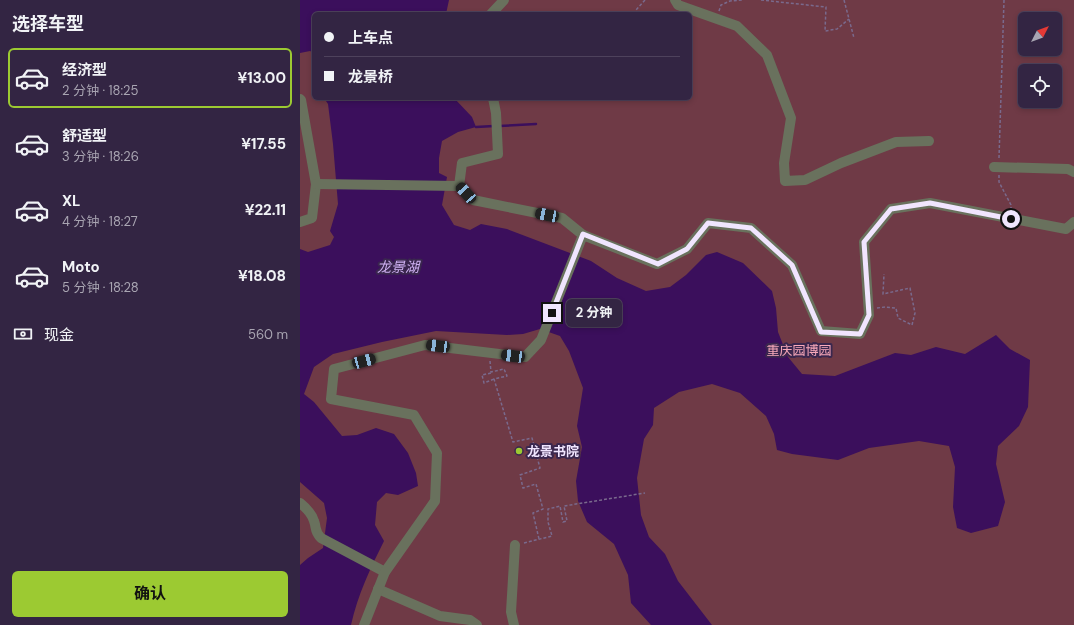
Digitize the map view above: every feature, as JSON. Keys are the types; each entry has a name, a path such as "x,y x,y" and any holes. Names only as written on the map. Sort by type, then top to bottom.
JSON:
{"lane":[{"path":"493,12 504,0"},
{"path":"675,0 678,5 737,26 767,55 791,118 784,163 785,181 805,180 841,163 896,142 929,141"},
{"path":"300,99 316,184 312,218 300,222"},
{"path":"460,186 462,163 498,154 496,114 493,100"},
{"path":"996,167 1068,169 1074,172"},
{"path":"316,184 460,186 473,200 562,218 583,234 658,264 687,249 708,223 751,228 792,265 821,332 860,334 869,315 864,242 891,209 930,203 1066,229 1074,222"},
{"path":"364,625 384,572 435,501 437,453 414,415 331,399 334,369 425,345 525,357 541,340 583,234"},
{"path":"300,503 314,521 316,533 321,538 384,572"},
{"path":"514,625 511,612 516,545"},
{"path":"378,589 441,621 470,620 477,625"}],"path":[{"path":"635,12 645,0"},
{"path":"715,18 721,5 730,1 742,0"},
{"path":"761,0 826,7 825,31 837,29 849,19"},
{"path":"844,0 854,38"},
{"path":"1004,0 996,167 999,182 1011,205 1011,219"},
{"path":"869,309 885,307 896,308 898,318 912,325 915,313 910,288 884,294 884,274"},
{"path":"490,353 491,372"},
{"path":"504,369 507,376 494,379 484,383 482,375 504,369"},
{"path":"494,379 513,442 532,438 540,468 520,475 523,488 536,484 538,490 543,509 532,513 539,539"},
{"path":"516,545 552,536 548,522 548,509 560,506 563,522 567,521 564,506 645,493"}],"green space":[{"name":"重庆园博园","path":"300,0 1074,0 1074,625 300,625"}],"water":[{"path":"300,0 449,0 446,12 312,12 312,52 300,53"},
{"name":"龙景湖","path":"325,100 456,100 472,117 476,127 458,132 442,141 439,158 439,173 447,177 442,205 454,225 470,230 481,224 507,229 591,261 617,278 646,291 670,287 686,275 706,255 717,252 743,263 772,291 776,308 778,332 788,357 802,374 835,376 895,353 911,355 936,347 965,354 996,335 1010,349 1030,360 1028,407 1019,426 998,446 996,464 1005,502 998,526 971,533 957,528 953,507 955,467 949,446 919,441 869,448 838,460 792,454 777,450 774,434 766,416 740,393 712,384 679,392 654,408 653,425 644,439 637,478 641,515 649,537 665,554 678,581 712,625 651,625 631,603 628,575 614,544 587,522 578,501 576,481 582,447 577,426 583,388 569,351 560,336 540,329 523,334 507,335 436,331 333,354 314,367 304,394 314,402 342,436 357,435 376,428 394,434 408,453 416,473 418,486 398,495 386,493 377,502 375,525 384,541 365,582 351,625 300,625 300,565 323,548 327,518 324,503 300,482 300,249 308,252 330,245 334,237 330,231 338,204 328,104"}],"waterway":[{"path":"499,126 536,124"},
{"path":"476,127 494,126"}],"place":[{"name":"龙景书院","path":"519,451"}],"route":[{"path":"552,313 583,234 658,264 687,249 708,223 751,228 792,265 821,332 860,334 869,315 864,242 891,209 930,203 1011,219"}]}
